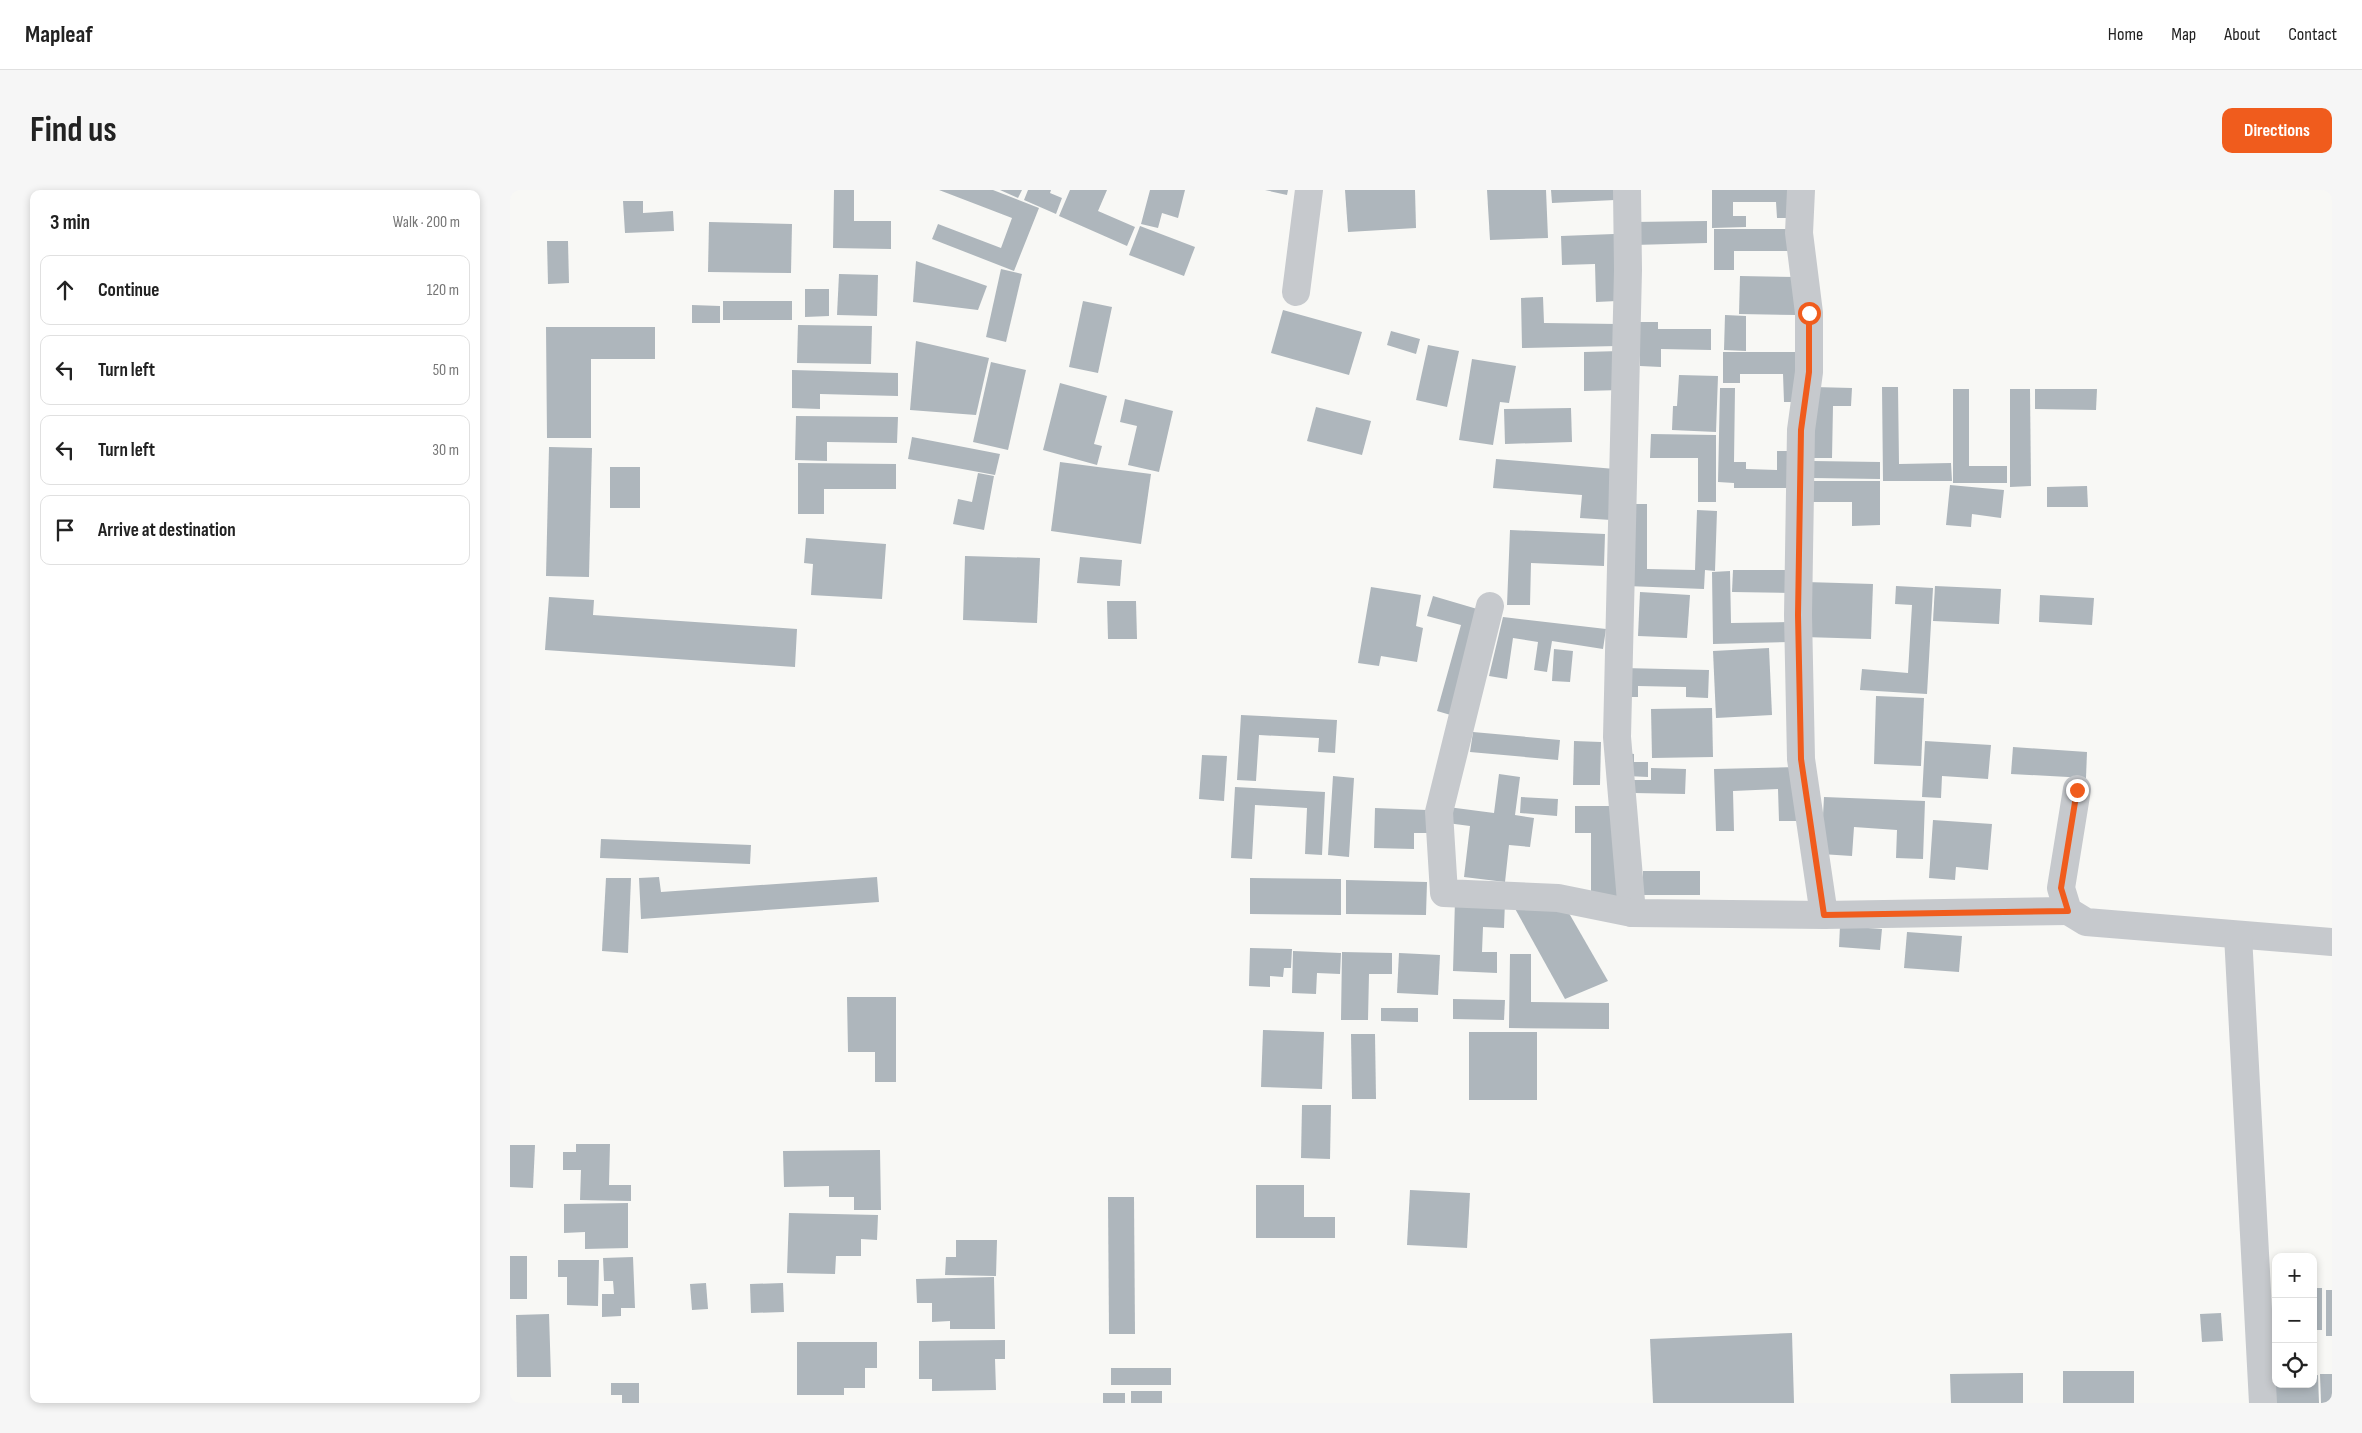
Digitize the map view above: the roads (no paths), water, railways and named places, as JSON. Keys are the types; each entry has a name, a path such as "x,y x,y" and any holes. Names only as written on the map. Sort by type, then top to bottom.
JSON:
{"street":[{"path":"1296,292 1309,190"},
{"path":"1627,190 1628,270 1616,737 1632,913"},
{"path":"1801,190 1799,233 1809,313 1809,372 1801,430 1798,615 1801,759 1824,915"},
{"path":"1490,606 1439,812 1444,893 1558,898 1632,913 1824,915 2068,911 2086,922 2332,942"},
{"path":"2068,911 2061,888 2077,790"},
{"path":"2238,935 2263,1403"}]}
